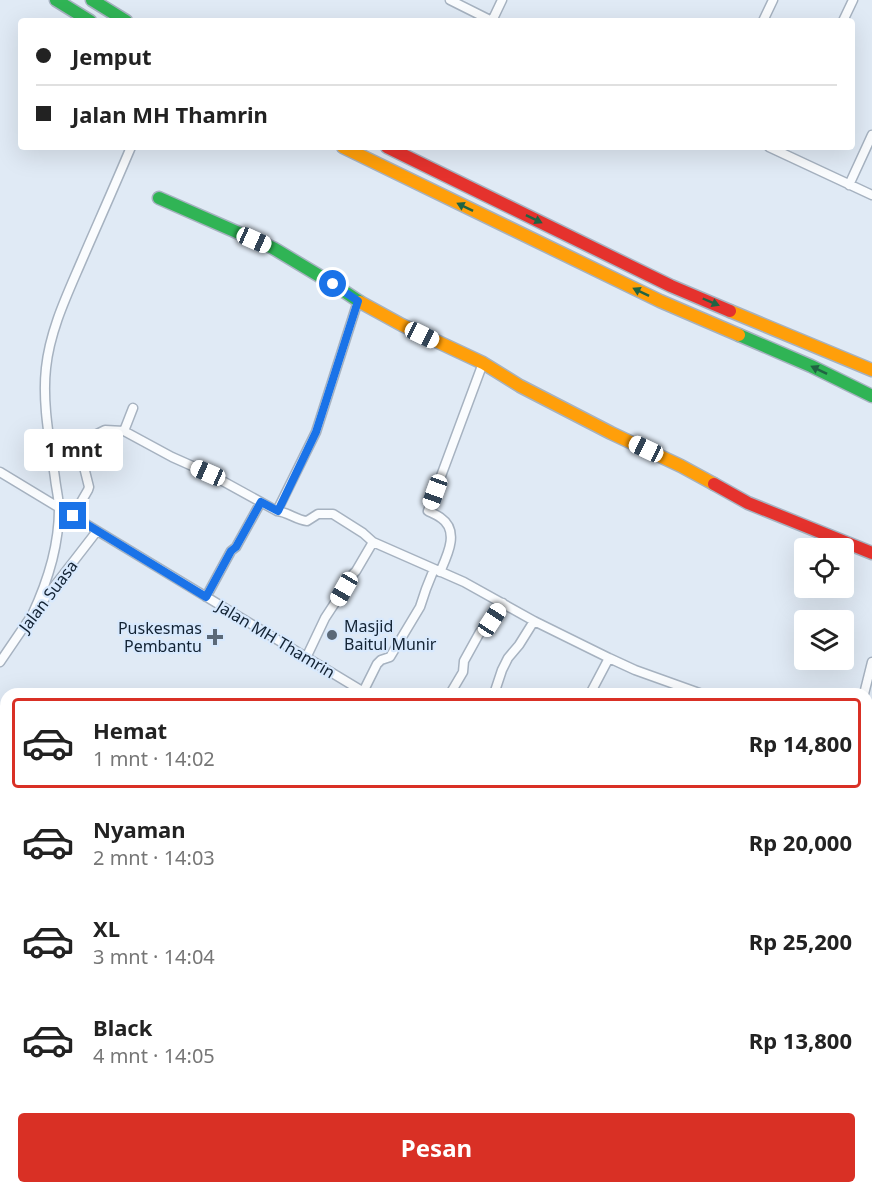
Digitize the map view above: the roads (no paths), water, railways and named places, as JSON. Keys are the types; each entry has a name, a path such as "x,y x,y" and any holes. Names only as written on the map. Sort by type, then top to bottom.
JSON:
{"main road":[{"path":"56,0 85,18"},
{"path":"92,0 121,18"},
{"path":"349,150 660,301 811,366 872,396"},
{"path":"393,150 671,286 869,369 858,389"},
{"path":"159,198 273,248 358,301 402,325 483,363 520,386 681,466 748,503 872,553"},
{"path":"499,223 507,205"}],"street":[{"path":"450,0 486,18"},
{"path":"493,18 502,0"},
{"path":"764,18 773,0"},
{"path":"844,18 853,0"},
{"path":"849,185 872,135"},
{"path":"32,615 45,586 58,538 59,508 45,387 51,342 61,310 130,150"},
{"path":"781,150 872,195"},
{"path":"278,511 316,432 358,301"},
{"path":"367,688 377,664 390,657 417,614 451,546 447,524 442,518 428,511 483,363"},
{"path":"124,431 133,408"},
{"path":"73,516 88,490 83,463 97,434 105,430 124,431 278,511 307,521 318,514 333,514 373,542 464,582 534,621 673,688"},
{"name":"Jalan MH Thamrin","path":"0,472 354,688"},
{"path":"206,597 261,502"},
{"name":"Jalan Suasa","path":"0,662 32,615 97,531"},
{"path":"306,658 347,580 356,571 373,542"},
{"path":"454,688 463,672 464,661 476,640 503,603"},
{"path":"496,688 508,658 534,621"},
{"path":"593,688 609,658"},
{"path":"866,688 872,662"}],"place":[{"name":"Masjid Baitul Munir","path":"332,635"},
{"name":"Puskesmas Pembantu","path":"215,637"}]}
